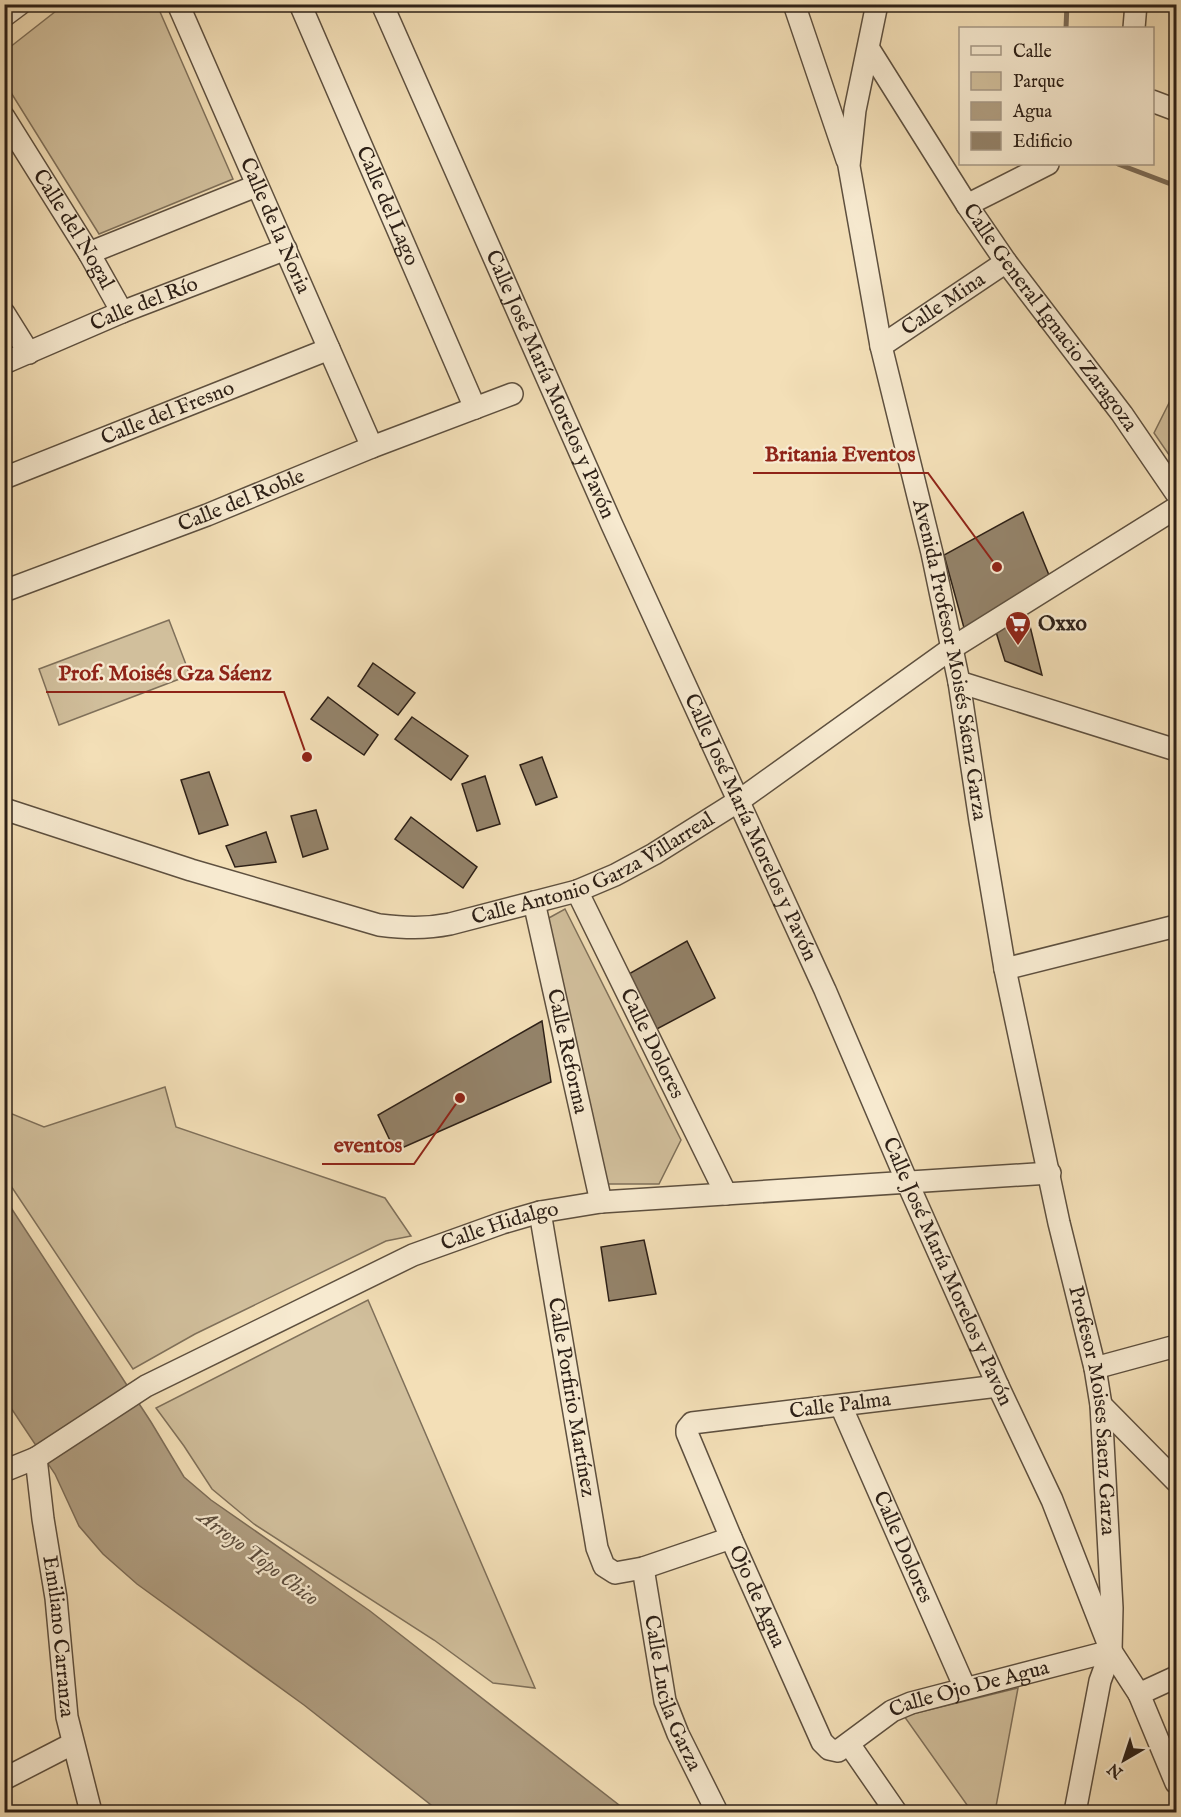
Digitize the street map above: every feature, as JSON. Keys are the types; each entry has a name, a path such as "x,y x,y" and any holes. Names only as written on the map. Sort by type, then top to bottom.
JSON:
{"street":[{"path":"4,16 20,4"},
{"name":"Calle de la Noria","path":"177,4 372,447"},
{"name":"Calle del Lago","path":"300,4 475,408"},
{"name":"Calle José María Morelos y Pavón","path":"382,4 612,525 740,800 998,1386 1052,1500 1111,1651 1138,1694 1176,1783"},
{"path":"794,4 849,166"},
{"name":"Avenida Profesor Moisés Sáenz Garza","path":"877,4 855,110 849,166 881,346 932,553 959,682 1005,969 1050,1173"},
{"path":"1134,27 1136,4"},
{"name":"Calle General Ignacio Zaragoza","path":"869,49 967,205 1006,262 1122,414 1176,493"},
{"path":"1154,103 1176,111"},
{"name":"Calle del Nogal","path":"4,117 122,312"},
{"path":"967,205 1046,165"},
{"path":"88,253 256,186"},
{"name":"Calle del Río","path":"4,363 122,312 286,249"},
{"name":"Calle Mina","path":"881,346 1006,262"},
{"path":"4,313 29,352"},
{"name":"Calle del Fresno","path":"4,478 329,349"},
{"name":"Calle del Roble","path":"4,591 207,515 372,447 512,394"},
{"name":"Calle Antonio Garza Villarreal","path":"4,809 191,870 379,925 408,929 430,928 577,891 615,875 654,854 740,800 952,648 1176,508"},
{"path":"959,682 1176,750"},
{"name":"Calle Dolores","path":"577,891 726,1194"},
{"name":"Calle Reforma","path":"534,902 601,1202"},
{"path":"1005,969 1176,926"},
{"name":"Calle Hidalgo","path":"4,1471 41,1455 146,1386 413,1255 540,1212 601,1202 908,1184 1050,1173"},
{"name":"Profesor Moises Saenz Garza","path":"1050,1173 1059,1223 1095,1368 1101,1405 1112,1608 1111,1651"},
{"name":"Calle Porfirio Martínez","path":"540,1212 597,1548 604,1566 615,1573 643,1568"},
{"path":"1095,1368 1176,1346"},
{"name":"Calle Palma","path":"687,1432 692,1423 998,1386"},
{"path":"1101,1405 1176,1481"},
{"name":"Calle Dolores","path":"841,1406 965,1688"},
{"name":"Ojo de Agua","path":"687,1432 731,1538 822,1742 829,1749 843,1748 896,1812"},
{"name":"Emiliano Carranza","path":"41,1455 43,1519 56,1598 67,1717 91,1812"},
{"path":"643,1568 731,1538"},
{"name":"Calle Lucila Garza","path":"643,1568 650,1622 665,1701 678,1734 717,1812"},
{"path":"1075,1812 1100,1681 1111,1651"},
{"name":"Calle Ojo De Agua","path":"843,1748 892,1712 911,1703 1111,1651"},
{"path":"1138,1694 1176,1677"},
{"path":"6,1777 72,1744"}],"green space":[{"path":"65,4 157,5 233,179 99,234 5,83 5,51"},
{"path":"1176,389 1176,465 1154,433"},
{"path":"169,620 190,675 59,725 39,669"},
{"path":"565,909 681,1140 659,1184 602,1184 547,919"},
{"path":"165,1087 176,1127 385,1198 411,1236 386,1241 195,1334 133,1369 5,1177 5,1111 44,1127"},
{"path":"368,1300 535,1688 493,1683 434,1640 254,1524 212,1489 156,1408"},
{"path":"1018,1688 995,1812 972,1812 904,1716"}],"water":[{"name":"Arroyo Topo Chico","path":"4,1197 151,1422 184,1477 211,1500 370,1611 628,1812 440,1812 304,1705 137,1584 103,1554 79,1526 55,1474 5,1399"}],"building":[{"path":"1023,512 1051,580 964,628 944,555"},
{"name":"Oxxo","path":"1027,614 1042,675 1005,661 996,632"},
{"path":"373,663 415,693 398,715 358,686"},
{"path":"328,697 378,735 364,755 311,719"},
{"path":"412,717 468,756 451,780 395,739"},
{"path":"542,757 557,797 536,805 520,765"},
{"path":"209,772 228,825 199,834 181,780"},
{"path":"485,776 500,824 477,831 462,784"},
{"path":"316,810 328,849 303,857 291,816"},
{"path":"411,817 477,867 463,888 395,839"},
{"path":"266,832 276,862 235,867 226,846"},
{"path":"687,941 715,998 655,1030 627,975"},
{"path":"542,1021 551,1082 395,1151 378,1115"},
{"path":"644,1240 656,1294 609,1301 601,1247"}],"waterway":[{"path":"1066,27 1067,4"},
{"path":"1121,165 1176,186"}],"place":[{"name":"Britania Eventos","path":"997,567"},
{"name":"Oxxo","path":"1018,647"},
{"name":"Prof. Moisés Gza Sáenz","path":"307,757"},
{"name":"eventos","path":"460,1098"}]}
